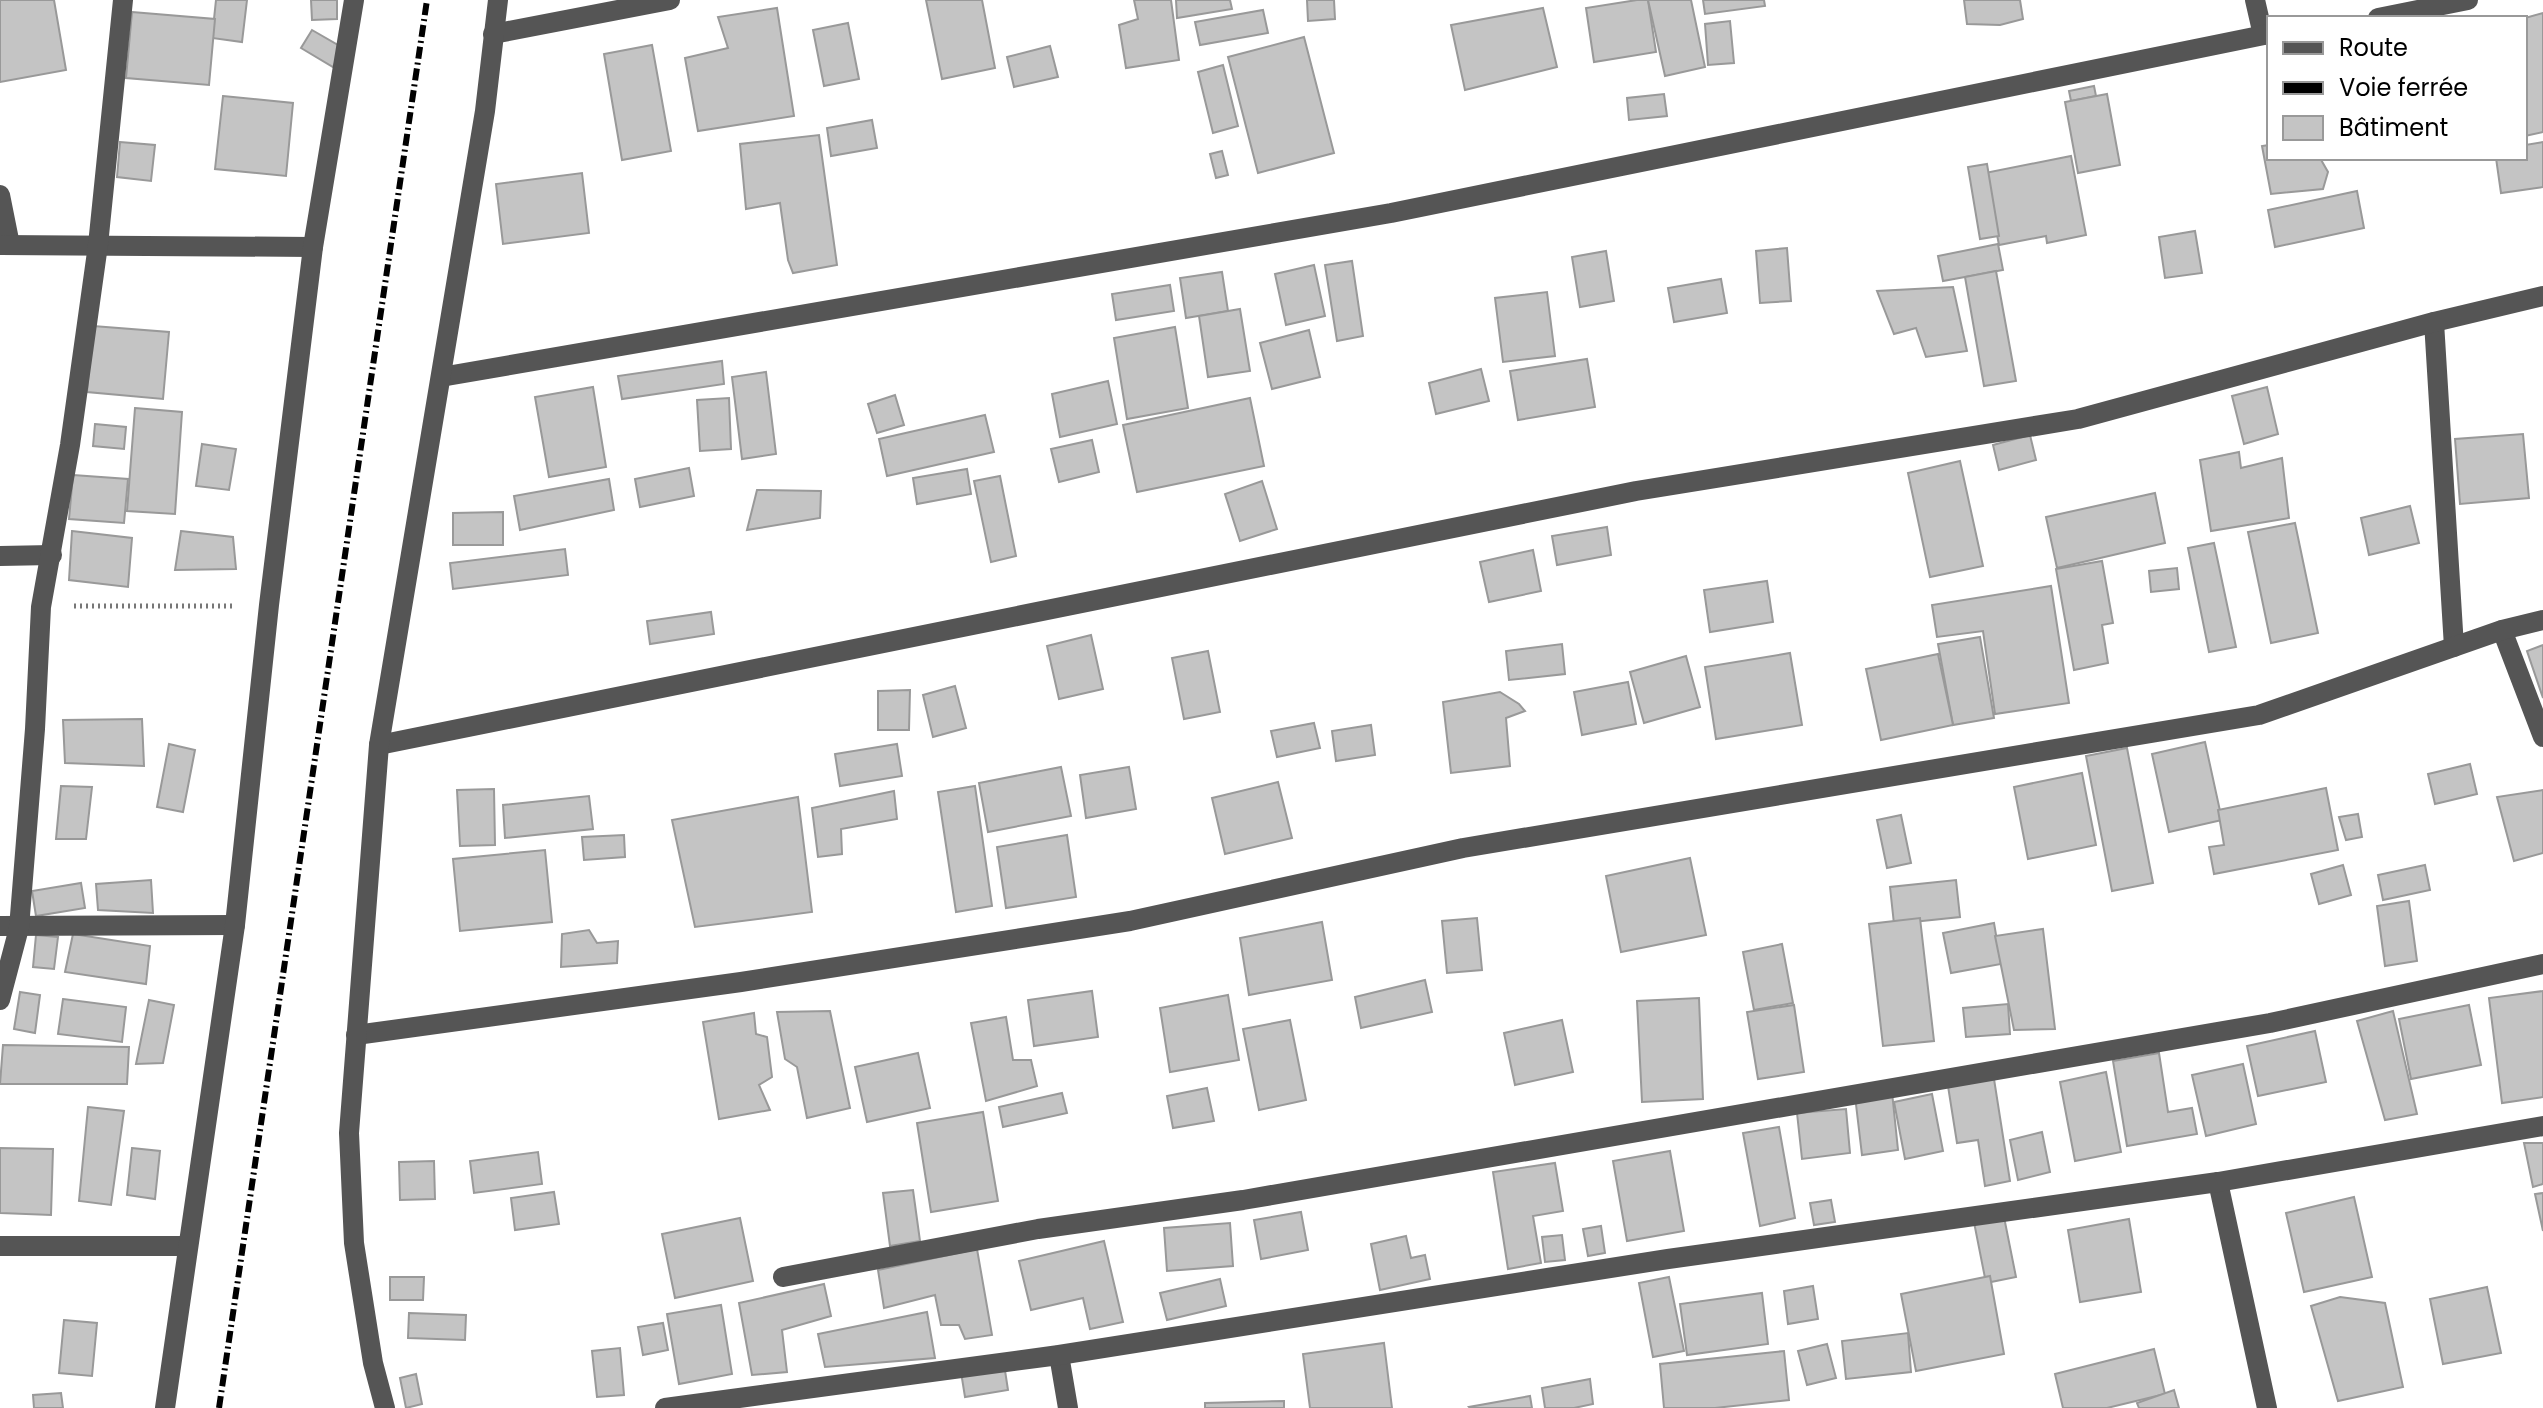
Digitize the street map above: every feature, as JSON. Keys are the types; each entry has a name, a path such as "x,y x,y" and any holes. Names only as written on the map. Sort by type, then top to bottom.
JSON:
{"street":[{"path":"0,1000 35,729 41,607 70,445 98,245 123,0"},
{"path":"165,1408 235,925 269,605 313,247 354,0"},
{"path":"385,1408 373,1363 354,1243 349,1133 379,745 485,111 498,0"},
{"path":"493,34 670,0"},
{"path":"441,377 1391,213 2266,35 2255,0"},
{"path":"2388,16 2468,0"},
{"path":"0,195 5,245 313,247"},
{"path":"379,745 1636,491 2078,419 2434,322 2543,296"},
{"path":"2434,322 2454,647"},
{"path":"0,556 52,555"},
{"path":"356,1035 741,982 1130,921 1463,848 2259,715 2502,630 2543,620"},
{"path":"2502,630 2543,737"},
{"path":"10,927 235,925"},
{"path":"783,1277 1038,1229 1259,1197 2254,1026 2543,964"},
{"path":"665,1408 1059,1355 1668,1259 2218,1182 2543,1126"},
{"path":"2218,1182 2267,1408"},
{"path":"0,1246 188,1246"},
{"path":"1059,1355 1068,1408"}],"path":[{"path":"41,607 269,605"}],"building":[{"path":"0,0 54,0 66,70 0,82"},
{"path":"216,0 247,0 242,42 212,38"},
{"path":"311,0 337,0 337,19 312,20"},
{"path":"926,0 982,0 995,68 942,79"},
{"path":"1134,0 1171,0 1179,60 1126,68 1119,25 1138,19"},
{"path":"1176,0 1230,0 1232,9 1177,18"},
{"path":"1307,0 1334,0 1335,19 1308,21"},
{"path":"1648,0 1656,52 1594,62 1586,8"},
{"path":"1648,0 1691,0 1705,67 1665,76"},
{"path":"1703,0 1764,0 1765,6 1705,14"},
{"path":"1964,0 2020,0 2023,19 2000,25 1967,24"},
{"path":"777,8 794,116 698,131 685,58 728,48 718,17"},
{"path":"1543,8 1557,67 1465,90 1451,25"},
{"path":"1263,10 1268,33 1200,45 1195,22"},
{"path":"132,12 215,19 209,85 126,78"},
{"path":"2543,13 2543,132 2527,136 2527,17"},
{"path":"1730,21 1734,63 1708,65 1705,24"},
{"path":"848,23 859,79 824,86 813,30"},
{"path":"312,30 343,48 333,67 301,48"},
{"path":"1304,37 1334,153 1258,173 1228,57"},
{"path":"652,45 671,151 622,160 604,54"},
{"path":"1050,46 1058,77 1014,87 1007,57"},
{"path":"1223,65 1238,126 1213,133 1198,72"},
{"path":"2094,86 2096,96 2071,101 2069,91"},
{"path":"1664,94 1667,116 1629,120 1627,98"},
{"path":"2107,94 2120,165 2078,173 2065,102"},
{"path":"223,96 293,103 286,176 215,169"},
{"path":"872,120 877,148 831,156 827,128"},
{"path":"819,135 837,265 793,273 788,260 780,203 746,209 740,144"},
{"path":"120,142 155,145 151,181 117,177"},
{"path":"2543,142 2543,187 2501,193 2496,160 2527,160 2527,145"},
{"path":"2267,145 2267,160 2321,160 2328,172 2323,189 2271,194 2262,146"},
{"path":"1222,151 1228,175 1216,178 1210,154"},
{"path":"2071,156 2086,235 2047,243 2046,236 1999,245 1985,173"},
{"path":"1987,164 1999,236 1980,239 1968,167"},
{"path":"582,173 589,233 503,244 496,184"},
{"path":"2357,191 2364,228 2275,247 2268,210"},
{"path":"2195,231 2202,273 2165,278 2159,237"},
{"path":"1998,244 2003,270 1943,281 1938,256"},
{"path":"1787,248 1791,301 1760,303 1756,251"},
{"path":"1606,251 1614,301 1580,307 1572,257"},
{"path":"1352,261 1363,336 1337,341 1325,265"},
{"path":"1314,265 1325,316 1286,325 1275,274"},
{"path":"1996,271 2016,381 1984,386 1965,277"},
{"path":"1222,272 1228,311 1186,318 1180,278"},
{"path":"1721,279 1727,313 1674,322 1668,288"},
{"path":"1170,285 1174,311 1116,320 1112,294"},
{"path":"1953,287 1967,351 1926,357 1916,328 1894,334 1877,291"},
{"path":"1547,292 1555,356 1503,362 1495,298"},
{"path":"1240,309 1250,371 1208,377 1199,316"},
{"path":"93,326 169,332 163,399 87,392"},
{"path":"1175,327 1188,408 1127,419 1114,338"},
{"path":"1309,330 1320,377 1272,389 1260,343"},
{"path":"1587,359 1595,407 1518,420 1510,371"},
{"path":"722,361 724,384 622,399 618,376"},
{"path":"1481,369 1489,401 1436,414 1429,383"},
{"path":"766,372 776,454 742,459 732,377"},
{"path":"1108,381 1117,424 1060,437 1052,394"},
{"path":"593,387 606,467 549,477 535,397"},
{"path":"2267,387 2278,434 2244,444 2232,396"},
{"path":"895,395 904,425 877,433 868,404"},
{"path":"729,398 731,449 700,451 697,400"},
{"path":"1250,398 1264,466 1137,492 1123,425"},
{"path":"135,408 182,412 175,514 127,511"},
{"path":"985,415 994,452 887,476 879,439"},
{"path":"95,424 126,427 124,449 93,446"},
{"path":"2523,434 2529,498 2460,504 2455,439"},
{"path":"2030,435 2036,460 1999,470 1993,445"},
{"path":"1092,440 1099,472 1059,482 1051,449"},
{"path":"202,444 236,449 229,490 196,486"},
{"path":"2239,452 2241,468 2282,458 2289,518 2211,531 2200,460"},
{"path":"1960,461 1983,566 1930,577 1908,473"},
{"path":"689,468 694,496 640,507 635,479"},
{"path":"967,469 971,494 917,504 913,478"},
{"path":"73,475 128,479 124,523 69,519"},
{"path":"1000,476 1016,556 991,562 974,481"},
{"path":"609,479 614,510 520,530 514,496"},
{"path":"1262,481 1277,529 1240,541 1225,494"},
{"path":"757,490 821,491 820,518 747,530"},
{"path":"2155,493 2165,543 2057,568 2046,517"},
{"path":"2410,506 2419,543 2369,555 2361,518"},
{"path":"503,512 503,545 453,545 453,513"},
{"path":"2295,523 2318,633 2271,643 2248,532"},
{"path":"1607,527 1611,555 1557,565 1552,536"},
{"path":"72,531 132,538 128,587 69,580"},
{"path":"181,531 233,537 236,569 175,570"},
{"path":"2214,543 2236,647 2209,652 2188,548"},
{"path":"565,549 568,575 453,589 450,563"},
{"path":"1533,550 1541,591 1489,602 1480,562"},
{"path":"2102,561 2113,623 2102,625 2108,663 2074,670 2056,569"},
{"path":"2177,568 2179,589 2151,592 2149,571"},
{"path":"1767,581 1773,622 1710,632 1704,590"},
{"path":"2051,586 2069,703 1995,714 1983,631 1937,637 1932,605"},
{"path":"711,612 714,634 650,644 647,621"},
{"path":"1091,635 1103,689 1059,699 1047,646"},
{"path":"1980,637 1994,718 1953,725 1938,644"},
{"path":"1562,644 1565,674 1509,680 1506,651"},
{"path":"2543,645 2543,698 2527,651"},
{"path":"1208,651 1220,712 1184,719 1172,658"},
{"path":"1790,653 1802,725 1716,739 1705,667"},
{"path":"1938,654 1953,725 1881,740 1866,669"},
{"path":"1686,656 1700,707 1644,723 1630,672"},
{"path":"1628,682 1636,724 1582,735 1574,692"},
{"path":"955,686 966,728 933,737 923,695"},
{"path":"910,690 909,730 878,730 878,691"},
{"path":"1500,692 1525,711 1506,718 1510,766 1451,773 1443,702"},
{"path":"142,719 144,766 65,763 63,720"},
{"path":"1314,723 1320,748 1277,757 1271,731"},
{"path":"1371,725 1375,755 1336,761 1332,731"},
{"path":"2205,742 2222,820 2169,832 2152,754"},
{"path":"169,744 195,750 183,812 157,807"},
{"path":"897,744 902,776 840,786 835,754"},
{"path":"2127,748 2153,883 2112,891 2086,756"},
{"path":"2470,764 2477,794 2435,804 2428,774"},
{"path":"1061,767 1071,816 988,832 979,783"},
{"path":"1129,767 1136,809 1086,818 1080,775"},
{"path":"2082,773 2096,845 2028,859 2014,787"},
{"path":"1278,782 1292,838 1225,854 1212,798"},
{"path":"61,786 92,787 86,839 56,839"},
{"path":"975,786 992,906 956,912 938,792"},
{"path":"2326,788 2338,850 2214,874 2209,847 2224,845 2218,810"},
{"path":"494,789 495,845 460,846 457,790"},
{"path":"2543,790 2543,853 2514,861 2497,797"},
{"path":"894,791 897,819 841,829 842,854 818,857 812,808"},
{"path":"589,796 593,829 505,838 503,805"},
{"path":"798,797 812,912 695,927 672,820"},
{"path":"2358,814 2362,837 2346,840 2339,817"},
{"path":"1901,815 1911,863 1887,868 1877,820"},
{"path":"624,835 625,857 584,860 582,837"},
{"path":"1067,835 1076,897 1006,908 997,847"},
{"path":"545,850 552,922 460,931 453,859"},
{"path":"1690,858 1706,935 1621,952 1606,876"},
{"path":"2343,865 2351,895 2319,904 2311,874"},
{"path":"2425,865 2430,890 2383,900 2378,875"},
{"path":"151,880 153,913 98,910 96,884"},
{"path":"1956,880 1960,917 1894,924 1890,887"},
{"path":"81,883 85,908 36,916 32,891"},
{"path":"2409,901 2417,961 2385,966 2377,906"},
{"path":"1477,918 1482,970 1447,973 1442,921"},
{"path":"1920,918 1934,1041 1883,1046 1869,924"},
{"path":"1322,922 1332,980 1249,995 1240,938"},
{"path":"1994,923 2001,964 1951,973 1943,933"},
{"path":"2043,929 2055,1029 2014,1030 1995,936"},
{"path":"589,930 597,943 618,941 617,963 561,967 562,934"},
{"path":"73,934 150,946 146,984 65,972"},
{"path":"36,935 58,937 54,969 33,967"},
{"path":"1782,944 1793,1003 1754,1010 1743,952"},
{"path":"1425,980 1432,1012 1361,1028 1355,997"},
{"path":"1092,991 1098,1037 1034,1046 1028,1000"},
{"path":"2543,991 2543,1097 2502,1103 2489,998"},
{"path":"20,992 40,995 35,1033 14,1029"},
{"path":"1228,995 1239,1060 1170,1072 1160,1008"},
{"path":"1699,998 1703,1099 1642,1102 1637,1001"},
{"path":"63,999 126,1007 122,1042 58,1034"},
{"path":"149,1000 174,1005 163,1063 136,1064"},
{"path":"2008,1004 2010,1034 1966,1037 1963,1008"},
{"path":"1794,1005 1804,1072 1758,1079 1747,1012"},
{"path":"2469,1005 2481,1065 2411,1079 2399,1019"},
{"path":"830,1011 850,1108 807,1118 797,1067 785,1059 777,1012"},
{"path":"2393,1011 2417,1114 2385,1120 2357,1021"},
{"path":"754,1013 756,1034 767,1037 772,1077 759,1085 770,1110 719,1119 703,1022"},
{"path":"1006,1017 1013,1060 1031,1060 1037,1086 986,1101 971,1023"},
{"path":"1290,1020 1306,1100 1259,1110 1243,1029"},
{"path":"1562,1020 1573,1072 1515,1085 1504,1033"},
{"path":"2315,1031 2326,1082 2258,1096 2247,1046"},
{"path":"3,1045 129,1047 127,1084 0,1084"},
{"path":"918,1053 930,1108 867,1122 855,1067"},
{"path":"2159,1053 2168,1112 2192,1108 2197,1134 2127,1146 2113,1061"},
{"path":"2243,1064 2256,1124 2206,1136 2192,1075"},
{"path":"2106,1072 2121,1152 2075,1161 2060,1082"},
{"path":"1994,1079 2010,1181 1985,1186 1978,1140 1957,1143 1948,1086"},
{"path":"1207,1088 1214,1121 1173,1128 1167,1096"},
{"path":"1892,1092 1898,1150 1862,1155 1855,1096"},
{"path":"1062,1093 1067,1113 1003,1127 999,1107"},
{"path":"1932,1094 1943,1151 1905,1159 1894,1102"},
{"path":"88,1107 124,1111 111,1205 79,1201"},
{"path":"1846,1109 1850,1153 1802,1159 1797,1113"},
{"path":"983,1112 998,1201 931,1212 917,1123"},
{"path":"1779,1127 1795,1218 1760,1226 1743,1133"},
{"path":"2042,1132 2050,1172 2018,1180 2010,1140"},
{"path":"2524,1143 2543,1143 2543,1184 2533,1187"},
{"path":"0,1148 53,1149 51,1215 0,1213"},
{"path":"132,1148 160,1151 155,1199 127,1195"},
{"path":"1670,1151 1684,1231 1627,1241 1613,1161"},
{"path":"538,1152 542,1184 474,1193 470,1161"},
{"path":"434,1161 435,1199 400,1200 399,1162"},
{"path":"1555,1163 1563,1211 1533,1216 1541,1263 1508,1269 1493,1172"},
{"path":"913,1190 920,1241 890,1246 883,1193"},
{"path":"554,1192 559,1224 515,1230 511,1198"},
{"path":"2543,1193 2543,1231 2535,1194"},
{"path":"2354,1197 2372,1277 2304,1292 2286,1213"},
{"path":"1831,1200 1835,1222 1814,1225 1810,1203"},
{"path":"2002,1207 2016,1277 1986,1283 1972,1212"},
{"path":"1301,1212 1308,1250 1261,1259 1254,1220"},
{"path":"740,1218 753,1281 675,1298 662,1234"},
{"path":"2129,1219 2141,1292 2080,1302 2068,1230"},
{"path":"1230,1223 1233,1266 1167,1271 1164,1228"},
{"path":"1601,1226 1605,1253 1588,1256 1583,1229"},
{"path":"1562,1235 1565,1260 1545,1262 1542,1237"},
{"path":"1406,1236 1411,1258 1425,1255 1430,1279 1380,1290 1371,1244"},
{"path":"1104,1241 1123,1322 1090,1329 1083,1298 1031,1310 1019,1261"},
{"path":"977,1249 992,1335 965,1339 959,1325 941,1325 935,1295 884,1308 878,1270"},
{"path":"1990,1276 2004,1354 1916,1371 1901,1294"},
{"path":"390,1277 424,1277 423,1300 390,1300"},
{"path":"1669,1277 1684,1351 1653,1357 1639,1283"},
{"path":"1220,1279 1226,1306 1167,1320 1160,1293"},
{"path":"824,1284 831,1316 782,1330 787,1372 752,1375 739,1303"},
{"path":"1813,1286 1818,1319 1788,1324 1784,1291"},
{"path":"2487,1287 2501,1353 2443,1364 2430,1299"},
{"path":"1762,1293 1768,1344 1687,1355 1680,1304"},
{"path":"2340,1297 2385,1303 2403,1387 2338,1401 2311,1306"},
{"path":"721,1305 732,1374 679,1384 667,1314"},
{"path":"927,1312 935,1358 825,1367 818,1334"},
{"path":"409,1313 466,1315 465,1340 408,1338"},
{"path":"64,1320 97,1323 92,1376 59,1373"},
{"path":"663,1323 668,1350 643,1355 638,1327"},
{"path":"1908,1333 1911,1372 1846,1379 1842,1341"},
{"path":"1384,1343 1392,1408 1310,1408 1303,1354"},
{"path":"1827,1344 1836,1378 1807,1385 1798,1351"},
{"path":"620,1348 624,1395 597,1397 592,1351"},
{"path":"2154,1349 2165,1394 2107,1408 2063,1408 2055,1374"},
{"path":"1784,1351 1789,1400 1715,1408 1664,1408 1660,1364"},
{"path":"1004,1364 1008,1390 965,1397 961,1372"},
{"path":"416,1374 422,1404 406,1408 400,1378"},
{"path":"1590,1379 1593,1404 1574,1408 1545,1408 1542,1388"},
{"path":"2174,1390 2179,1408 2139,1408 2137,1403"},
{"path":"61,1393 63,1408 34,1408 33,1395"},
{"path":"1530,1396 1532,1408 1469,1407"},
{"path":"1284,1401 1284,1408 1205,1408 1205,1403"}],"railway":[{"path":"219,1408 427,0"}]}
